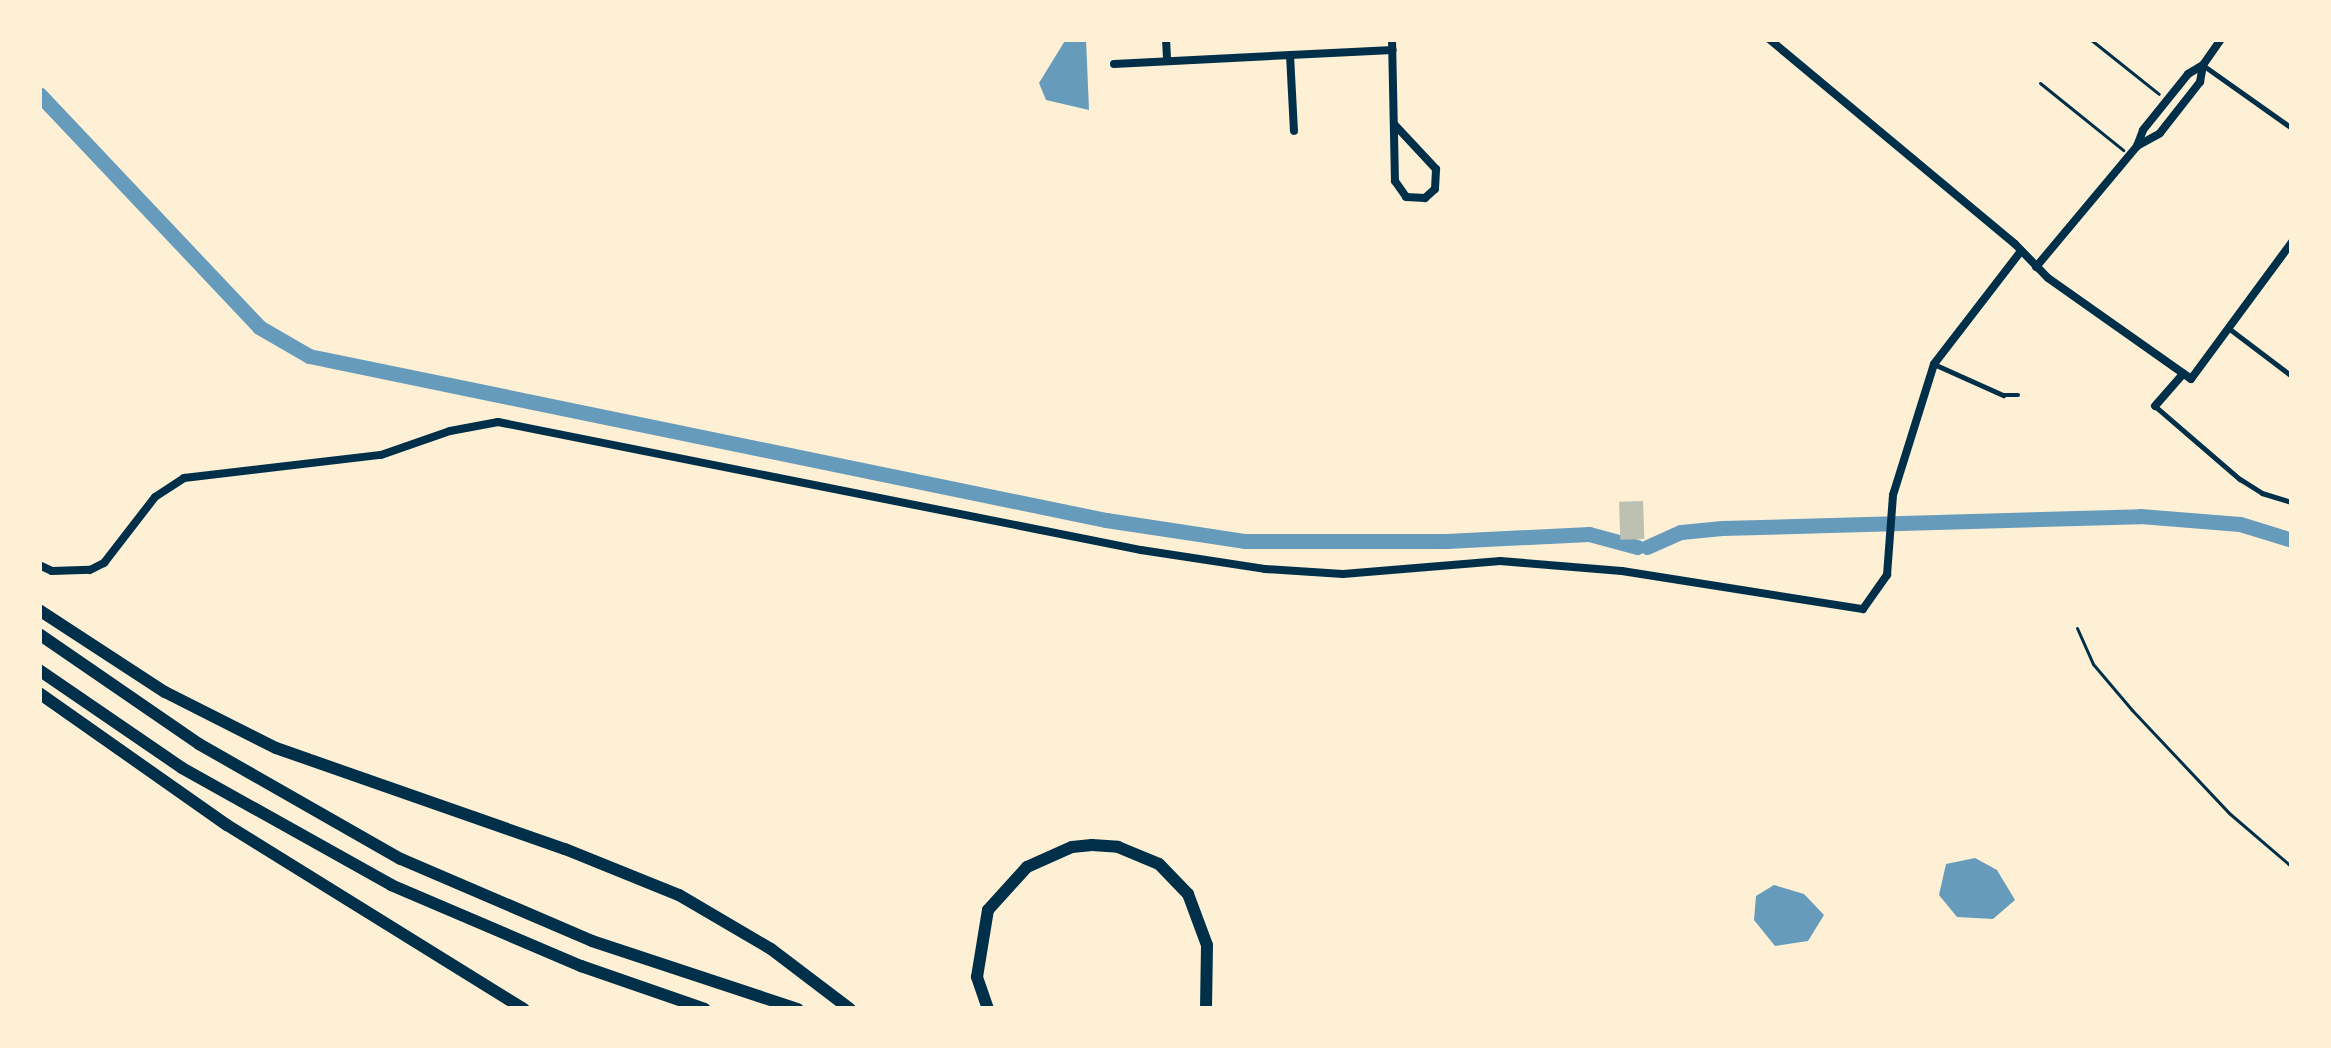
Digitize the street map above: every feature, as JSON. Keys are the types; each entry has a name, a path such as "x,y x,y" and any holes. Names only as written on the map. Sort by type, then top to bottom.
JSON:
{"highway":[{"path":"39,610 165,692 276,748 565,849 679,896 771,949 850,1009"},
{"path":"39,634 199,744 401,859 592,940 798,1009"},
{"path":"39,670 182,768 391,885 581,966 705,1009"},
{"path":"39,693 227,825 524,1009"},
{"path":"988,1009 977,976 988,910 1027,867 1072,847 1092,845 1118,847 1160,864 1188,894 1207,945 1206,1009"}],"street":[{"path":"1166,39 1167,61"},
{"path":"1769,39 2036,267 2191,379 2292,242"},
{"path":"2036,267 2221,39"},
{"path":"1114,64 1290,55 1392,44 1397,187 1406,197 1425,198 1438,183 1436,169 1395,125"},
{"path":"1290,55 1294,131"},
{"path":"2137,146 2160,133 2200,82 2203,65"},
{"path":"39,565 52,571 89,570 104,563 155,497 184,478 381,455 450,431 498,422 743,474 1265,569 1343,574 1500,561 1622,572 1859,610 1880,590 1893,541 1893,499 1934,364 2021,251"},
{"path":"2155,406 2183,374"}],"lane":[{"path":"2203,65 2292,128"},
{"path":"2230,329 2292,376"},
{"path":"1934,364 2003,395 2018,394"},
{"path":"2155,406 2262,494 2292,502"}],"path":[{"path":"2090,39 2167,100"},
{"path":"2040,83 2129,155"},
{"path":"2077,628 2093,664 2132,710 2229,813 2292,867"}],"water":[{"path":"1066,39 1086,39 1089,110 1046,100 1039,83"},
{"path":"1975,858 1997,870 2015,900 1993,919 1957,917 1939,895 1946,864"},
{"path":"1774,885 1804,894 1824,915 1808,941 1775,946 1754,920 1756,896"}],"building":[{"path":"1643,501 1644,539 1620,540 1619,502"}],"waterway":[{"path":"39,94 259,327 309,356 1106,520 1245,541 1446,541 1589,534 1637,547"},
{"path":"1647,547 1681,532 1722,528 2140,516 2240,524 2292,540"}]}
